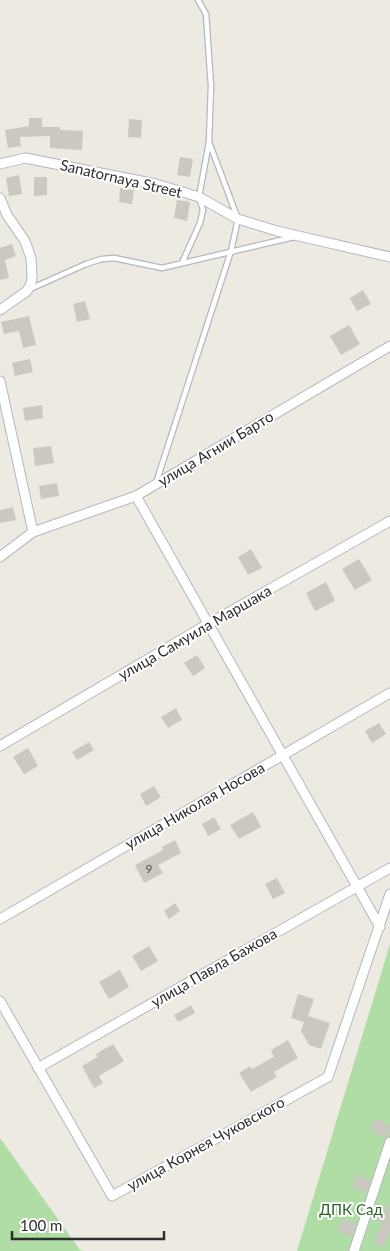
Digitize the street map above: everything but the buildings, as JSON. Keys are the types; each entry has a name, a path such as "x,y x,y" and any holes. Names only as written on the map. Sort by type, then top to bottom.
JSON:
{"street":[{"name":"Sanatornaya Street","path":"0,164 25,158 156,184 199,197 238,218 277,231 390,257"},
{"path":"0,198 25,242 31,258 31,284 27,291 0,310"},
{"name":"улица Агнии Барто","path":"0,557 33,532 136,496 390,346"},
{"path":"0,381 33,532"},
{"path":"136,496 380,927"},
{"name":"улица Самуила Маршака","path":"0,746 208,624 390,521"},
{"name":"улица Николая Носова","path":"0,919 390,693"},
{"name":"улица Павла Бажова","path":"38,1068 390,868"},
{"name":"улица Корнея Чуковского","path":"0,1001 112,1196 328,1077 390,894"},
{"path":"354,1251 390,1142"}],"lane":[{"path":"182,263 200,223 203,210 199,197 209,142 211,86 206,14 198,0"},
{"path":"155,484 231,251 238,218 209,142"},
{"path":"27,291 86,264 102,259 114,258 162,268 297,236"}],"green space":[{"name":"ДПК Сад","path":"390,944 390,1251 297,1251"},
{"path":"0,1138 80,1250 84,1251 0,1251"}]}
